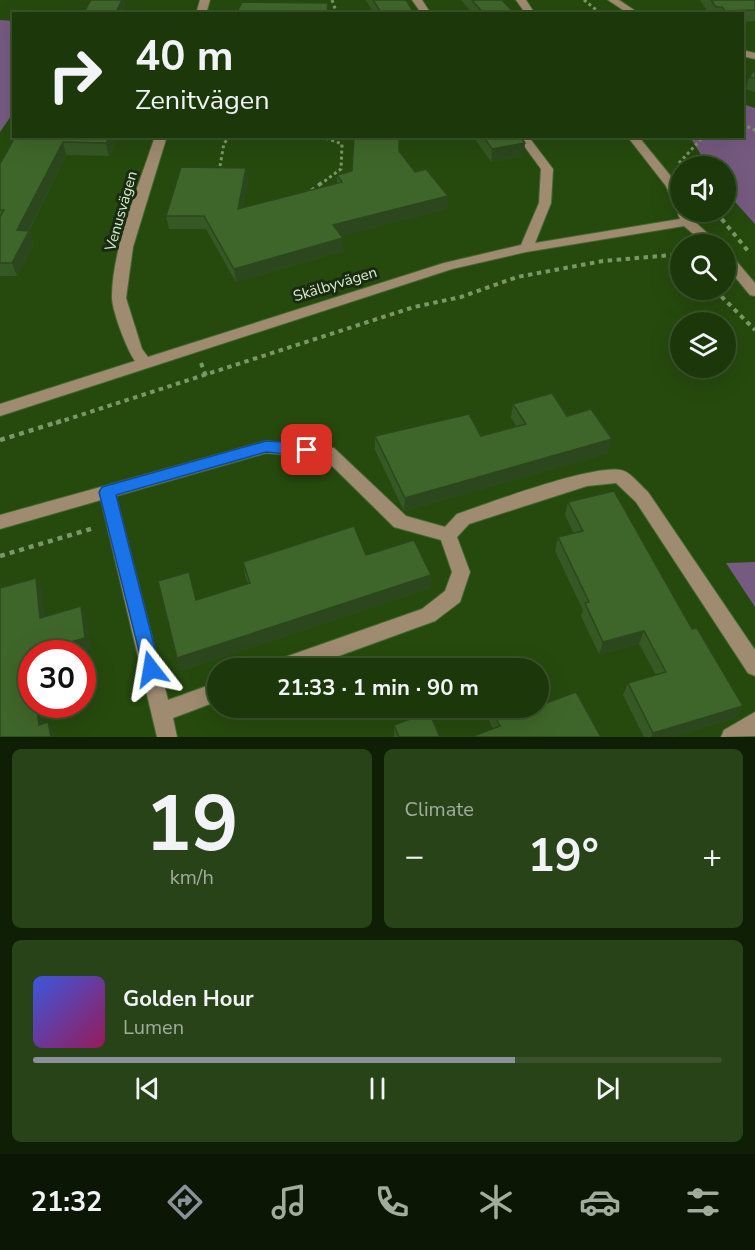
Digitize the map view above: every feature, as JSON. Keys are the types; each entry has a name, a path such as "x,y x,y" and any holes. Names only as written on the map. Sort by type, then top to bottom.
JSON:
{"street":[{"path":"613,0 633,12"},
{"name":"Venusvägen","path":"144,362 135,350 119,298 126,247 160,138"},
{"path":"524,138 547,169 545,203 526,248"},
{"path":"634,138 670,182"},
{"name":"Skälbyvägen","path":"0,410 449,266 526,248 670,220"},
{"path":"690,222 702,234"},
{"path":"736,270 755,292"},
{"path":"0,522 266,447 328,452 400,522 448,535"},
{"path":"448,535 463,519 587,478 620,476 642,497 755,667"},
{"path":"107,492 167,737"},
{"path":"309,658 428,615 453,596 461,572 448,535"},
{"path":"162,712 207,695"},
{"path":"731,737 752,727 755,722"}],"path":[{"path":"584,0 598,12"},
{"path":"217,180 224,143 230,138"},
{"path":"310,191 341,169 342,144 326,138"},
{"path":"685,156 702,138"},
{"path":"208,168 220,169"},
{"path":"0,440 206,376 414,307 461,297 517,277 603,261 670,255"},
{"path":"725,300 755,330"},
{"path":"0,556 114,522"}],"shaded area":[{"path":"0,20 12,21 12,114 0,132"},
{"path":"744,104 755,108 755,224 736,203 736,156 702,156 691,138 744,138"},
{"path":"755,562 755,607 726,563"}],"building":[{"path":"91,0 122,0 116,12 84,12"},
{"path":"373,0 406,0 414,12 381,12"},
{"path":"472,0 502,0 513,12 482,12"},
{"path":"711,0 755,0 755,10 725,11 722,7 716,7"},
{"path":"242,2 328,3 327,12 237,12"},
{"path":"755,69 755,78 749,77"},
{"path":"109,138 106,143 63,142 17,230 29,231 12,263 0,263 0,217 4,210 0,210 0,164 14,139 12,139"},
{"path":"354,138 399,138 399,151 415,172 426,169 448,196 333,225 343,238 234,269 204,216 166,216 181,167 246,168 238,209 342,182 337,175 352,171"},
{"path":"484,138 521,138 525,143 492,149"},
{"path":"552,393 567,416 591,409 612,439 405,498 375,436 469,414 481,436 526,424 513,404"},
{"path":"614,491 692,629 697,628 743,706 653,733 628,683 666,672 644,631 603,642 585,603 589,602 558,537 583,531 568,502"},
{"path":"354,526 366,555 414,540 431,575 177,658 158,581 189,572 196,600 250,583 243,562"},
{"path":"36,578 40,618 81,606 85,638 18,640 18,718 38,718 39,725 48,722 51,737 0,737 0,588"},
{"path":"576,692 601,737 471,737 500,726 496,718 549,718 549,702"},
{"path":"413,718 432,718 440,737 399,737 394,725"}],"route":[{"path":"151,669 107,492 266,447 307,450"}]}
